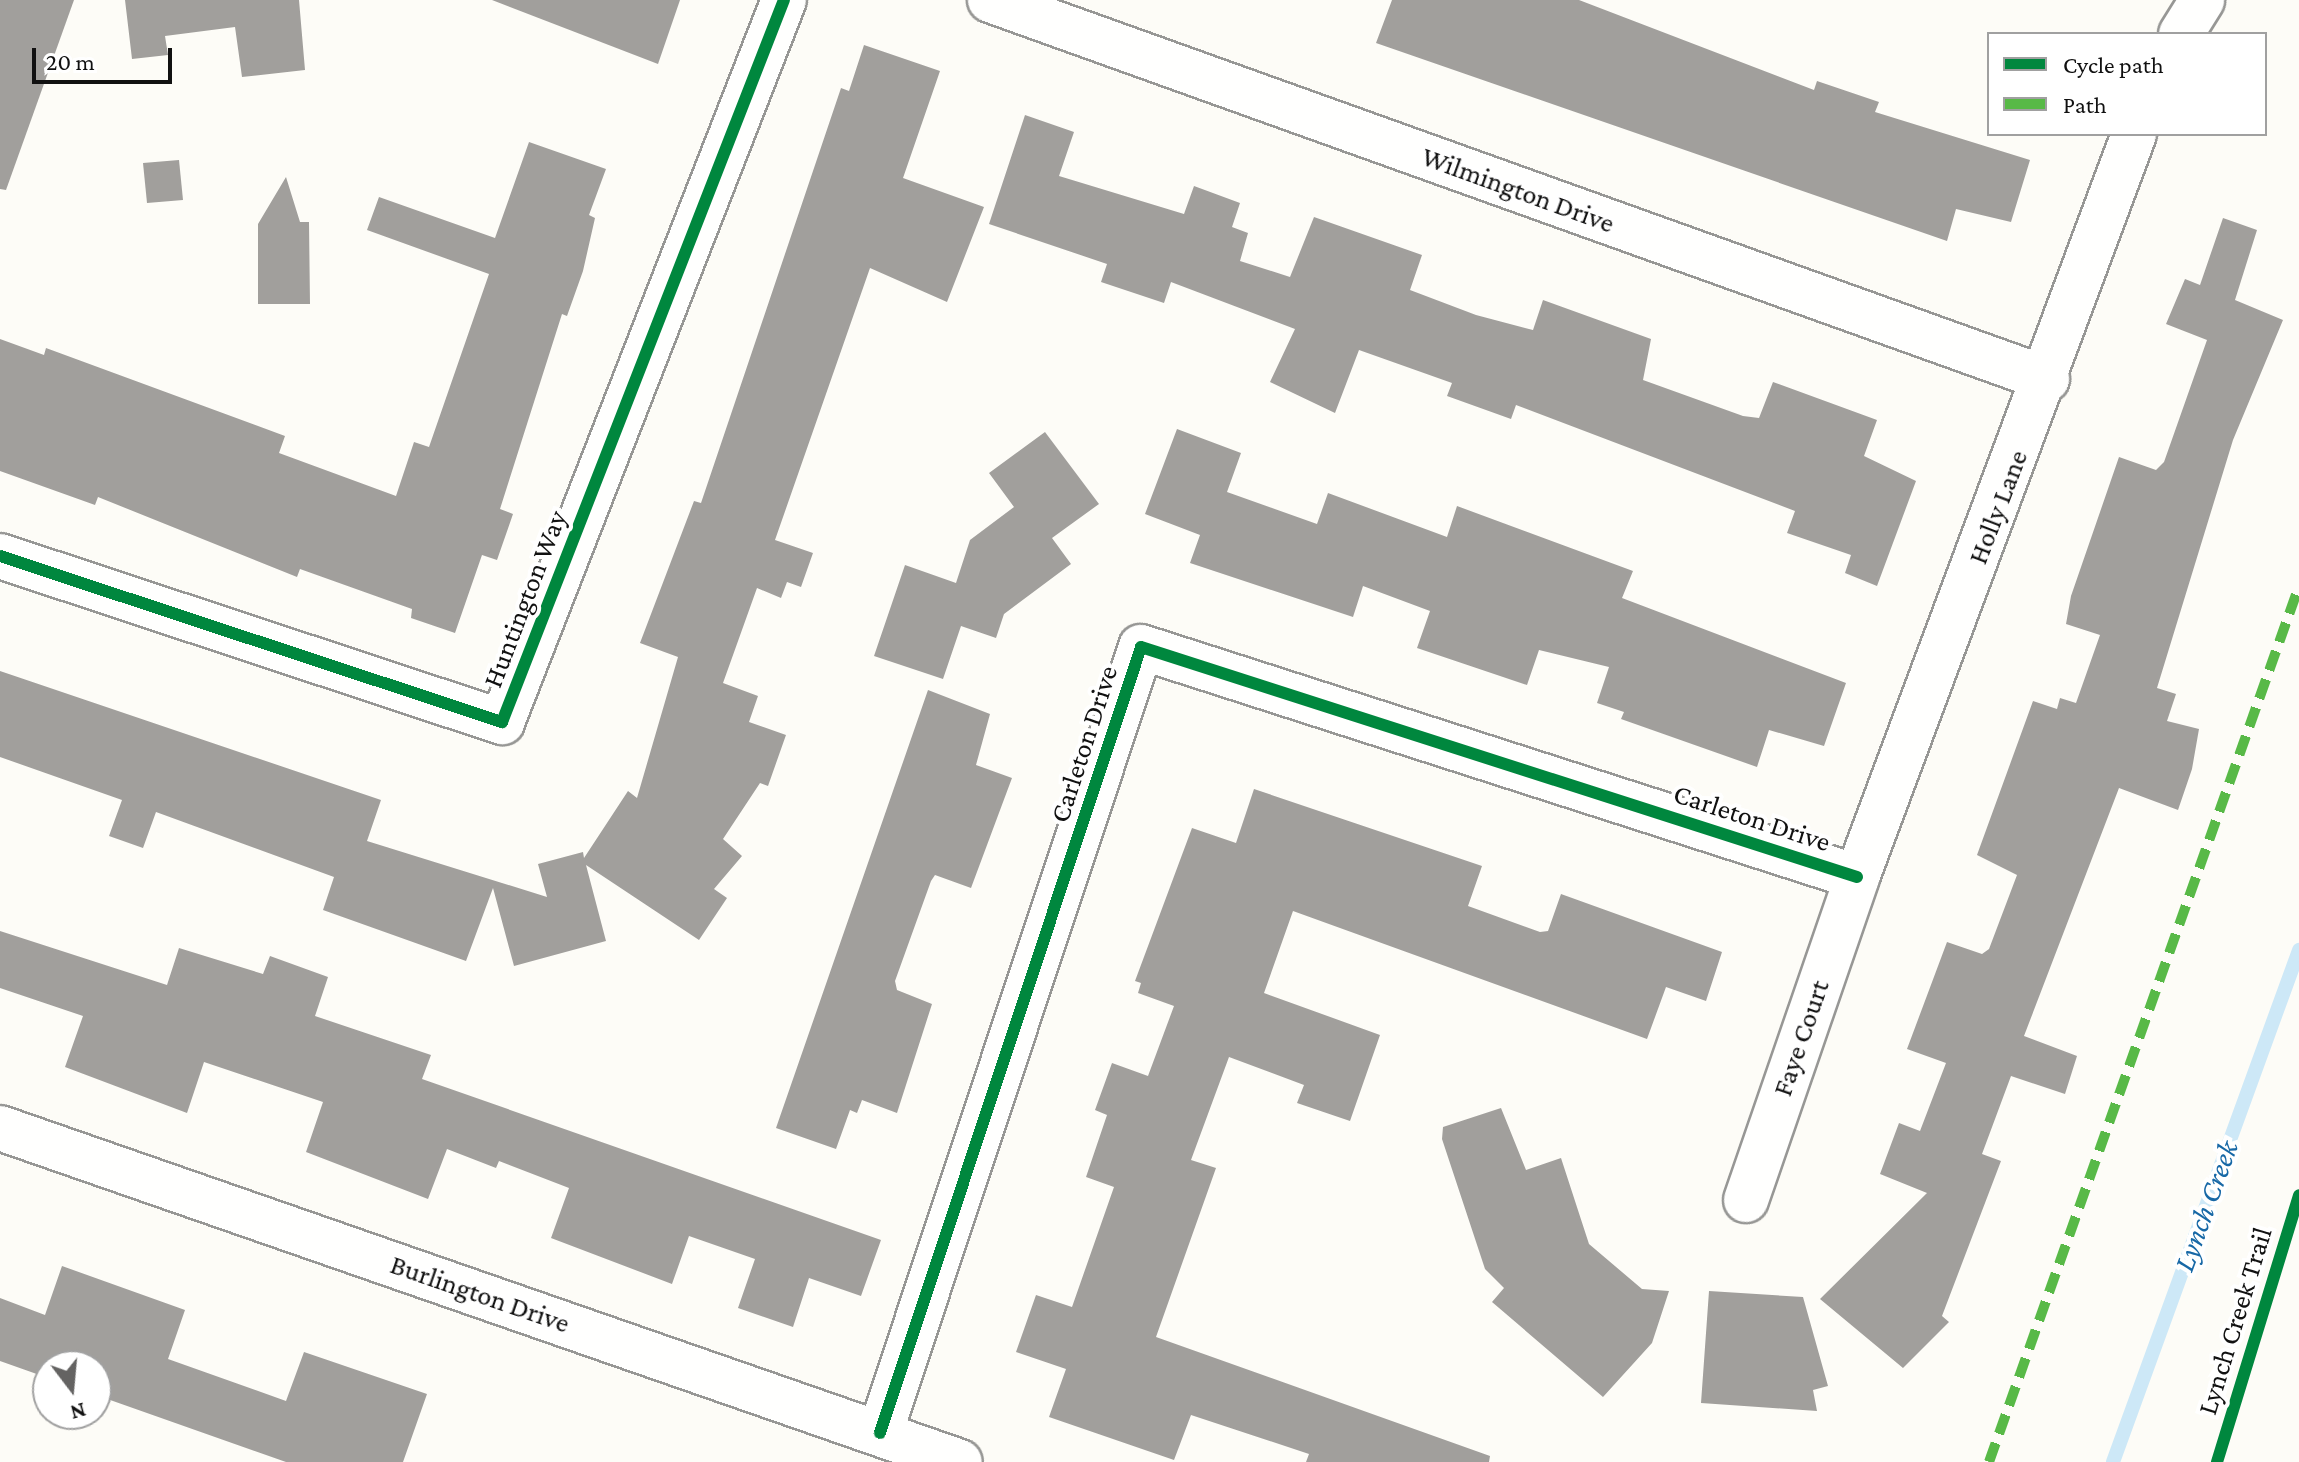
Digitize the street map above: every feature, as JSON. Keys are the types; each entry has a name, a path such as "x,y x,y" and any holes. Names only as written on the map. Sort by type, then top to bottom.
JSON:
{"street":[{"name":"Huntington Way","path":"0,556 502,722 784,0"},
{"name":"Wilmington Drive","path":"990,0 2047,379"},
{"path":"2182,32 2202,0"},
{"name":"Holly Lane","path":"1857,877 2047,379 2133,136"},
{"name":"Carleton Drive","path":"880,1433 1141,647 1857,877"},
{"name":"Faye Court","path":"1746,1200 1857,877"},
{"name":"Burlington Drive","path":"0,1128 960,1462"}],"building":[{"path":"0,0 74,0 6,190 0,189"},
{"path":"125,0 299,0 305,70 242,77 235,27 165,36 168,55 132,59"},
{"path":"492,0 680,0 658,64"},
{"path":"1392,0 1579,0 1814,90 1817,81 1879,102 1875,112 2030,160 2011,222 1956,209 1947,241 1376,43"},
{"path":"864,45 940,71 903,178 984,207 947,302 870,268 775,540 813,553 801,587 787,582 781,598 757,588 723,683 758,696 749,722 786,735 768,786 760,783 723,839 742,856 714,889 727,898 699,940 586,865 606,941 514,966 493,888 466,961 323,910 334,877 156,812 143,848 109,836 122,800 0,757 0,671 381,800 367,841 547,897 538,864 583,852 584,858 628,791 637,798 678,657 640,643 694,501 701,503 841,88 849,91"},
{"path":"1025,115 1074,132 1059,176 1184,214 1194,186 1240,203 1232,227 1248,233 1240,261 1290,277 1314,217 1422,255 1410,290 1476,315 1533,330 1543,300 1651,339 1643,380 1743,416 1759,418 1773,382 1877,420 1864,456 1916,481 1877,586 1845,573 1851,555 1787,533 1795,511 1516,405 1511,419 1447,396 1452,383 1359,350 1335,413 1270,382 1295,329 1171,282 1164,303 1101,282 1107,264 989,224"},
{"path":"529,142 606,169 589,215 595,218 583,271 567,316 562,314 500,509 513,514 497,560 482,555 455,633 411,618 412,609 300,569 297,577 98,497 95,505 0,471 0,339 44,355 46,348 285,436 279,453 396,496 414,442 429,447 489,274 367,230 379,197 495,238"},
{"path":"179,160 183,200 147,203 143,163"},
{"path":"286,177 300,222 309,222 310,304 258,304 258,224"},
{"path":"2223,218 2257,230 2235,300 2283,320 2233,440 2157,688 2176,694 2167,721 2199,729 2192,769 2178,810 2119,788 2024,1036 2077,1056 2065,1094 2011,1076 1982,1154 2001,1161 1942,1316 1949,1322 1903,1368 1820,1299 1927,1193 1880,1174 1899,1123 1920,1131 1946,1063 1907,1049 1947,942 1982,954 1989,949 2017,875 1977,855 2033,701 2057,709 2060,698 2076,703 2100,635 2066,624 2071,596 2119,457 2156,470 2164,462 2207,340 2166,324 2185,279 2200,285"},
{"path":"1177,429 1241,453 1227,492 1317,524 1328,493 1447,537 1457,506 1633,571 1622,598 1846,683 1824,746 1769,730 1757,767 1621,719 1624,712 1597,703 1609,667 1539,650 1527,685 1417,648 1430,611 1363,586 1353,617 1190,563 1200,535 1145,514"},
{"path":"1045,432 1099,504 1052,538 1071,564 1004,614 996,638 961,626 943,679 874,656 905,565 956,583 970,540 1014,507 989,473"},
{"path":"928,690 990,714 976,765 1012,778 971,888 935,875 895,981 897,990 932,1004 897,1113 862,1100 857,1113 850,1110 836,1149 776,1128"},
{"path":"1254,789 1482,866 1468,906 1540,932 1548,931 1561,894 1722,952 1706,1001 1666,987 1647,1039 1293,911 1264,993 1380,1035 1350,1121 1297,1103 1304,1085 1229,1057 1191,1160 1216,1168 1156,1337 1490,1456 1489,1462 1306,1462 1309,1454 1191,1415 1174,1460 1049,1417 1066,1369 1016,1352 1036,1295 1072,1307 1114,1187 1086,1177 1107,1115 1095,1110 1112,1063 1148,1076 1174,1006 1138,993 1141,983 1135,981 1192,828 1236,843"},
{"path":"0,931 167,985 179,948 263,974 270,956 328,977 315,1016 431,1055 422,1079 881,1240 861,1296 809,1278 793,1327 738,1308 755,1259 689,1236 672,1284 551,1238 569,1188 499,1161 496,1168 447,1149 428,1199 306,1152 323,1102 204,1062 187,1113 65,1067 83,1016 0,988"},
{"path":"1501,1108 1526,1170 1561,1158 1589,1244 1642,1289 1669,1291 1652,1343 1603,1397 1492,1302 1504,1288 1485,1269 1442,1139 1443,1127"},
{"path":"62,1266 185,1310 168,1359 286,1401 304,1352 427,1394 403,1462 286,1462 112,1401 112,1350 32,1350 32,1372 0,1361 0,1298 45,1315"},
{"path":"1709,1291 1803,1297 1828,1386 1813,1390 1817,1411 1701,1403"}],"waterway":[{"name":"Lynch Creek","path":"2113,1462 2299,950"}],"marked path":[{"path":"1989,1462 2299,586"}],"cycle path":[{"path":"0,556 502,722 784,0"},
{"path":"880,1433 1141,647 1857,877"},
{"name":"Lynch Creek Trail","path":"2217,1462 2299,1195"}]}
